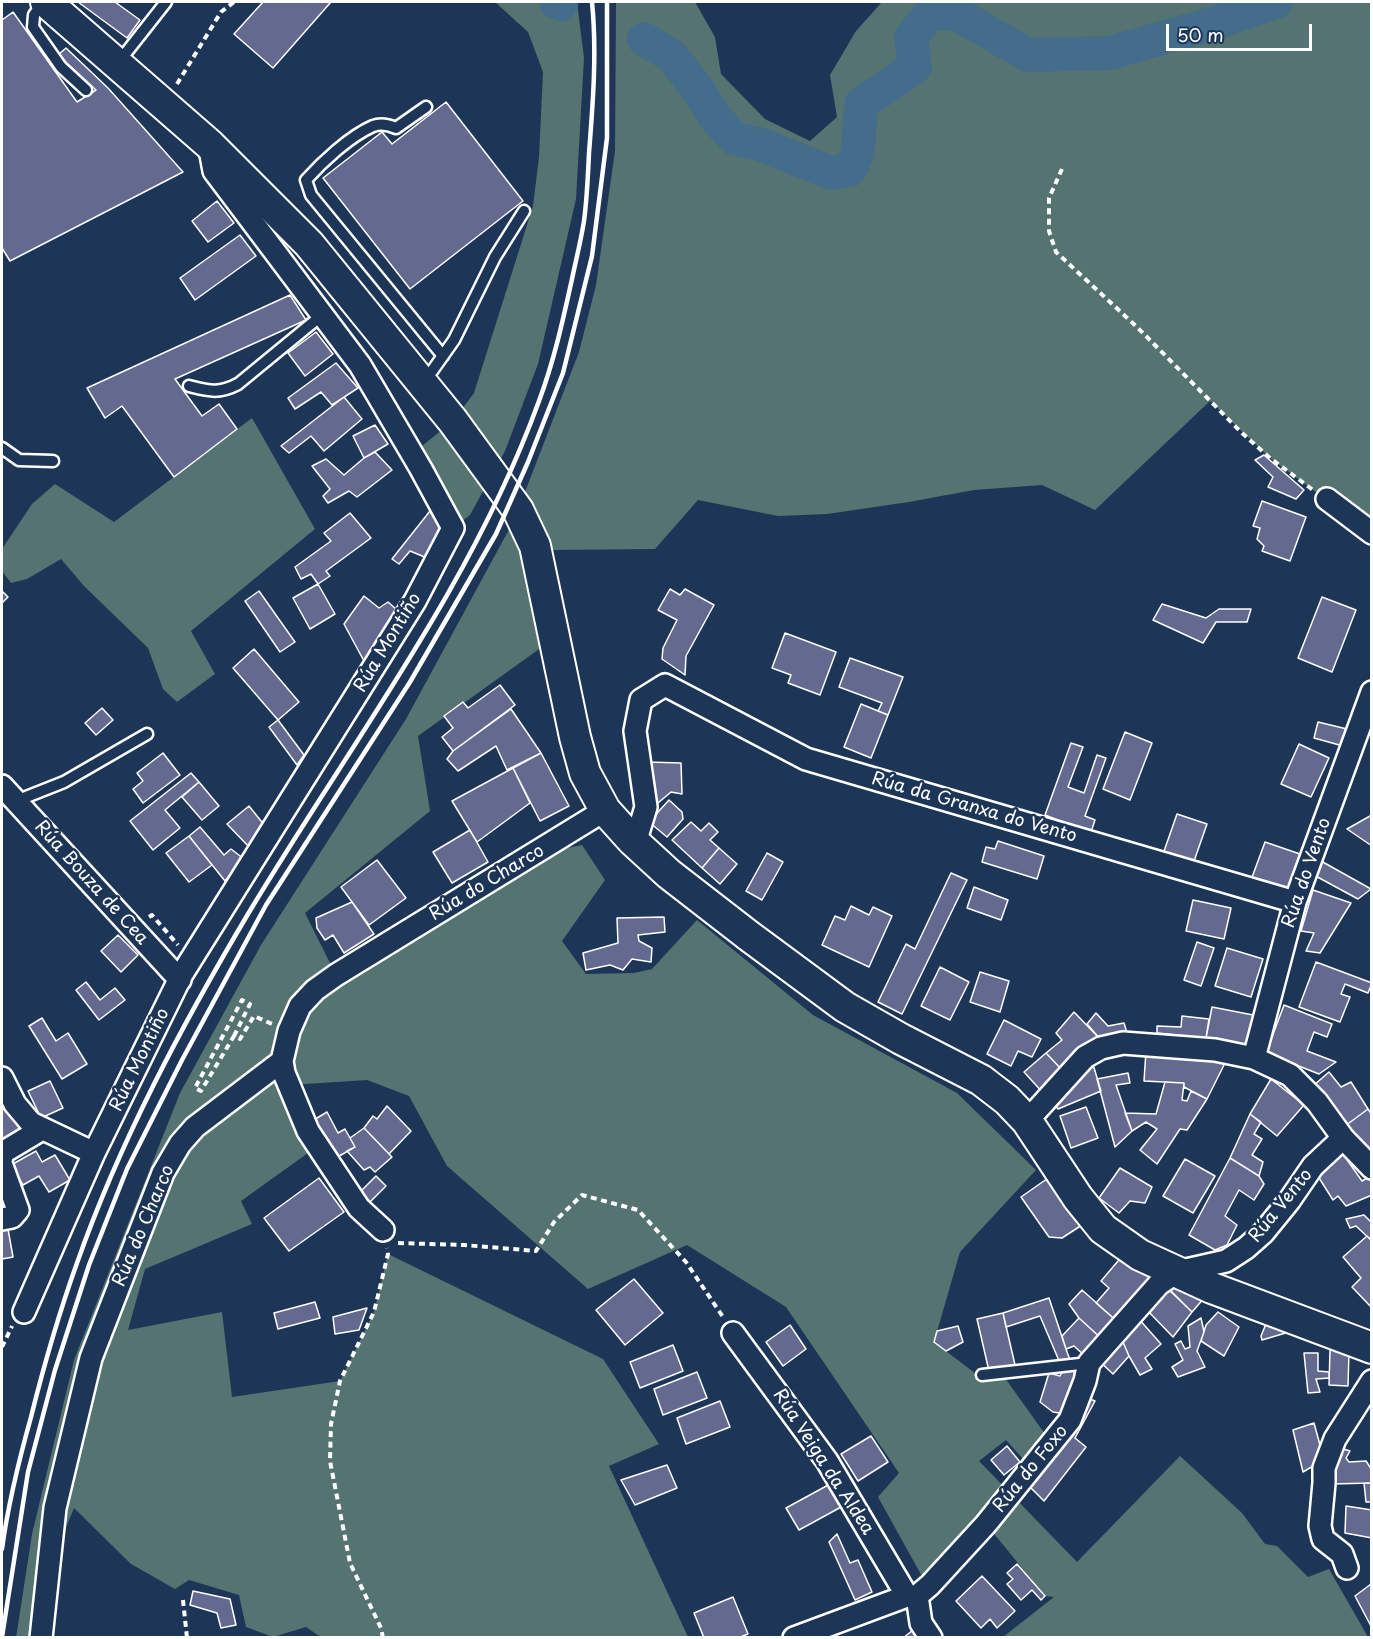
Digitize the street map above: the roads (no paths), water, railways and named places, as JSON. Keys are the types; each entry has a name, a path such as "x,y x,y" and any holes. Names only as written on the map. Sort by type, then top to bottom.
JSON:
{"main road":[{"path":"45,2 209,144 309,244 453,422 518,510 535,546 575,737 585,773 605,810 634,843 669,874 796,973 845,1007 981,1080 1007,1100 1026,1120 1078,1198 1103,1228 1140,1255 1212,1288 1371,1348"}],"street":[{"name":"Rúa Montiño","path":"24,1312 94,1153 180,980 415,601 453,528 360,365 214,171 209,144"},
{"path":"1327,499 1371,533"},
{"name":"Rúa da Granxa do Vento","path":"634,843 646,807 635,731 641,700 665,685 806,759 1294,902"},
{"name":"Rúa do Vento","path":"1254,1058 1294,902 1371,692"},
{"name":"Rúa Bouza de Cea","path":"9,794 180,980"},
{"name":"Rúa do Charco","path":"40,1638 56,1508 91,1358 162,1173 180,1144 195,1126 282,1061 289,1031 300,1006 315,990 605,810"},
{"path":"1026,1120 1085,1057 1101,1048 1123,1043 1215,1050 1254,1058 1290,1075 1317,1102 1343,1138 1371,1168"},
{"path":"282,1061 308,1131 359,1208 385,1236"},
{"path":"2,1078 15,1104 31,1124 94,1153"},
{"path":"2,1157 2,1154 42,1129"},
{"name":"Rúa Vento","path":"1177,1272 1226,1262 1246,1248 1263,1233 1313,1166 1343,1138"},
{"path":"2,1166 18,1210 12,1217 2,1219"},
{"name":"Rúa do Foxo","path":"912,1596 930,1585 986,1524 1070,1420 1085,1381 1089,1363 1159,1284 1177,1272"},
{"name":"Rúa Veiga da Aldea","path":"733,1333 827,1461 912,1596"},
{"path":"1347,1568 1342,1554 1323,1539 1320,1526 1324,1468 1335,1439 1371,1381"},
{"path":"794,1638 912,1596 921,1623 931,1638"}],"lane":[{"path":"45,2 34,15 33,27 61,67 86,90"},
{"path":"118,64 166,2"},
{"path":"426,107 396,128 385,124 374,126 321,163 306,180 311,195 443,356"},
{"path":"423,384 454,340 495,257 524,211"},
{"path":"189,386 208,391 225,390 238,384 322,315"},
{"path":"2,448 19,459 53,461"},
{"path":"9,794 64,782 147,734"},
{"path":"982,1375 1089,1363"}],"waterway":[{"path":"556,2 561,4"},
{"path":"644,39 672,56 699,91 714,116 735,139 762,145 831,173 850,170 858,151 861,104 915,67 911,37 930,14 957,14 1028,55 1110,53 1218,22 1276,2"}],"railway":[{"path":"2,1549 18,1466 58,1320 94,1218 133,1128 199,998 248,914 444,601 511,470 539,401 558,340 584,221 594,78 592,2"},
{"path":"2,1637 28,1472 55,1370 89,1265 127,1169 182,1060 266,905 410,682 496,534 528,462 563,373 592,256 607,138 607,2"}]}
